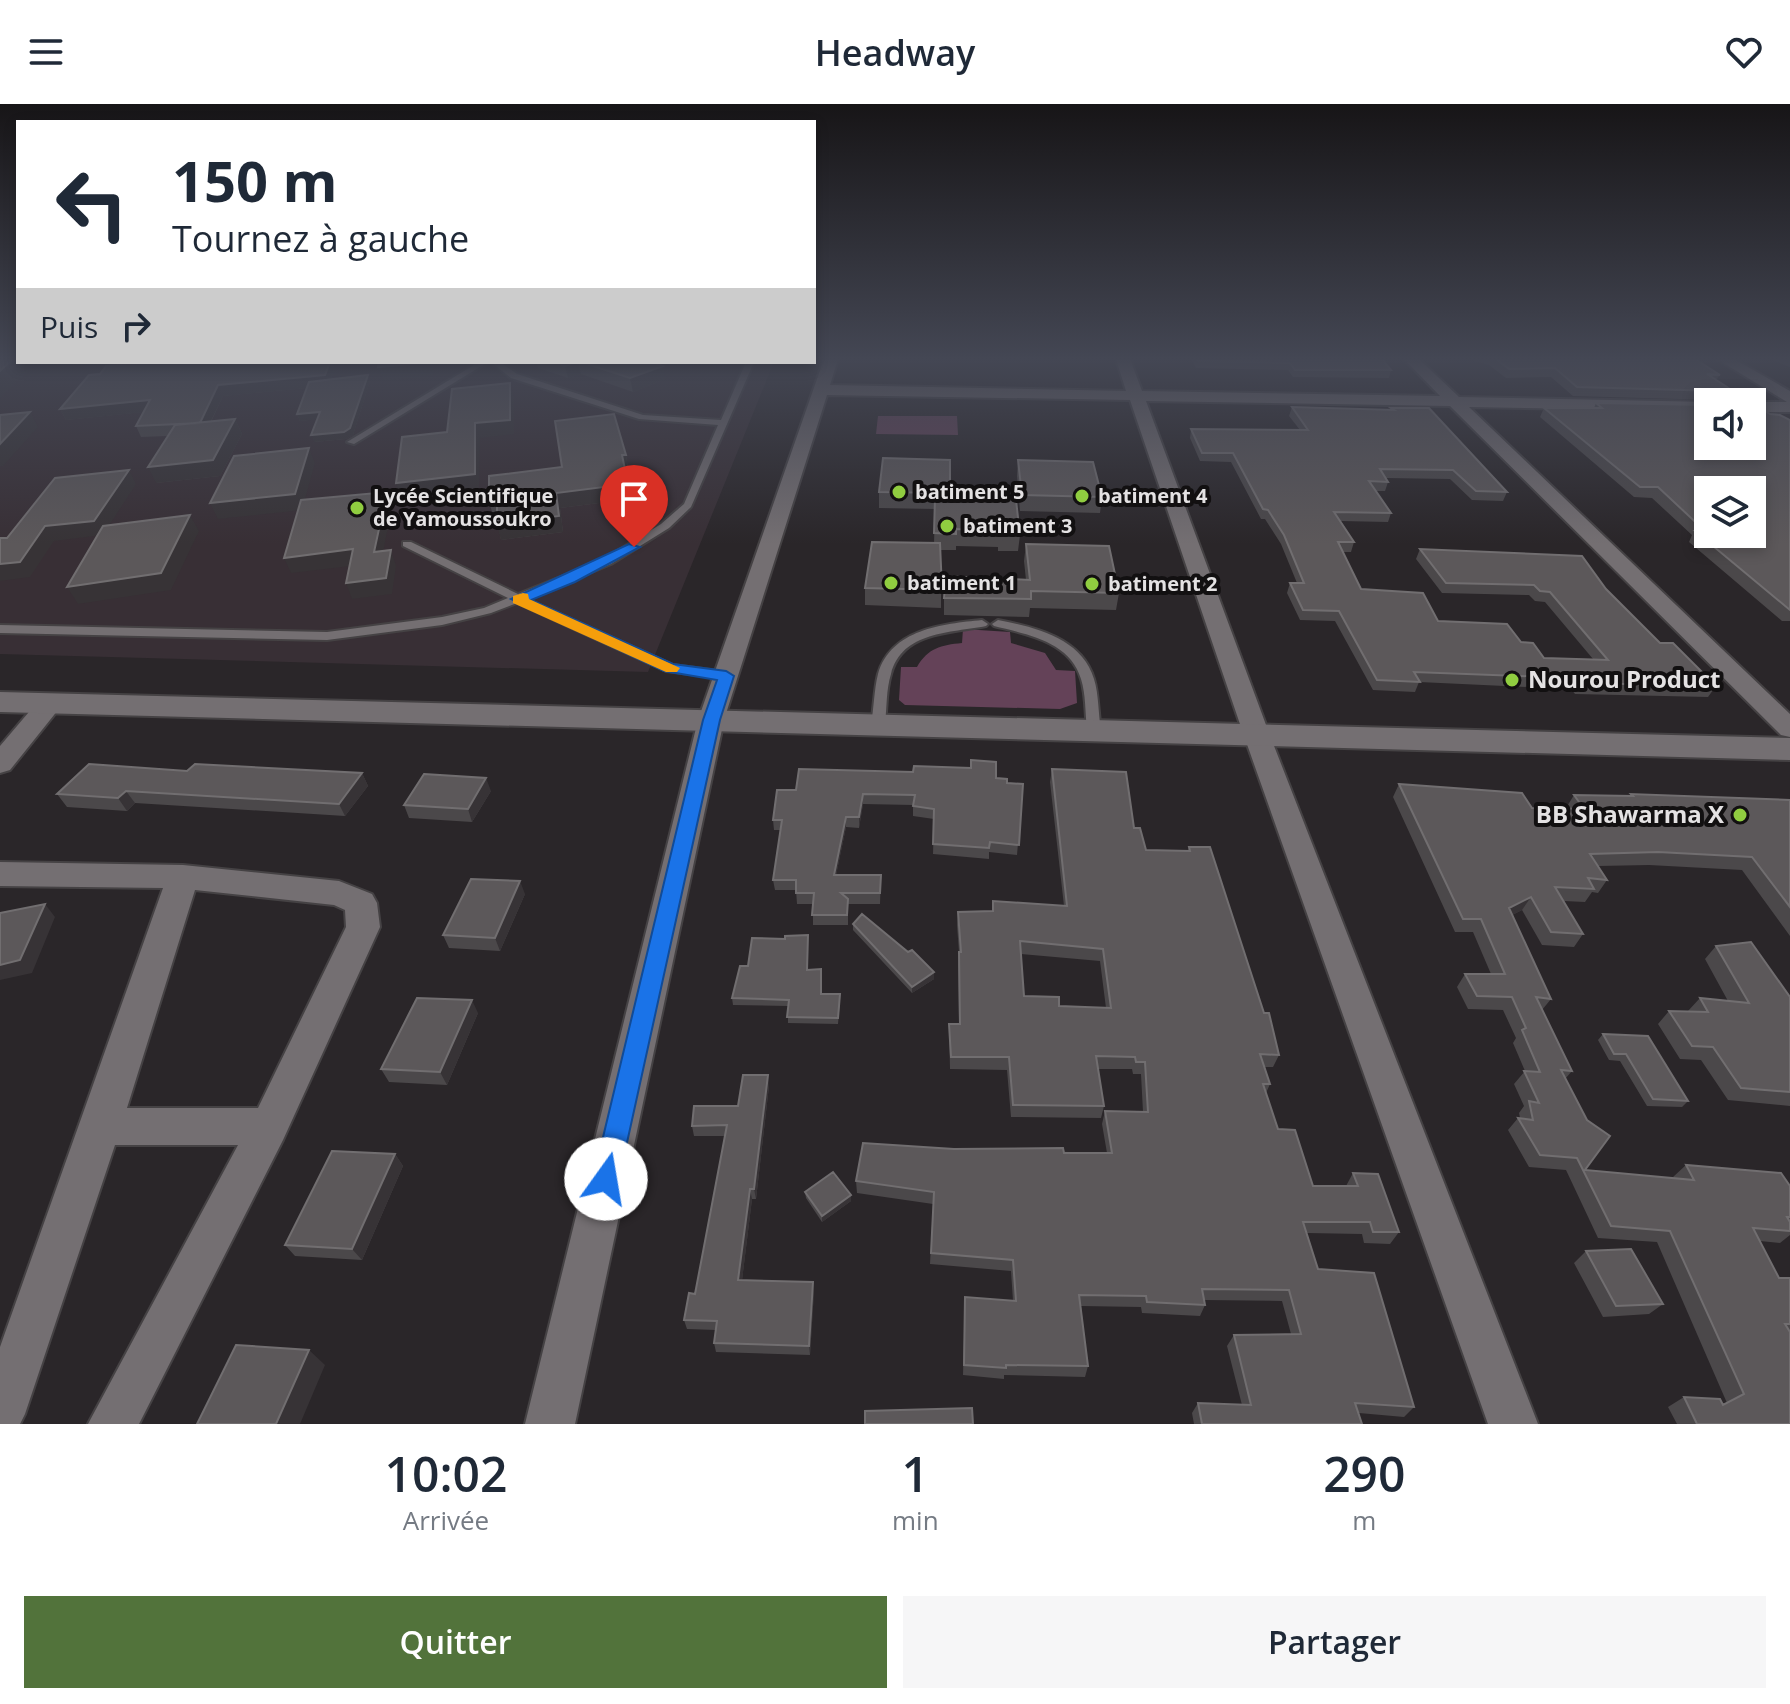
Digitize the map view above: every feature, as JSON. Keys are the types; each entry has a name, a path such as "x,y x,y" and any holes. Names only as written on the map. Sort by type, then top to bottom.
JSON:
{"street":[{"path":"550,1424 711,720 811,421"},
{"path":"1144,421 1256,733 1513,1424"},
{"path":"1474,421 1790,729"},
{"path":"0,702 1790,749"},
{"path":"0,764 49,705"},
{"path":"0,874 183,877 339,893 361,903 363,927 269,1127 113,1424"},
{"path":"0,1414 101,1126 183,877"},
{"path":"101,1126 269,1127"}],"lane":[{"path":"351,442 387,421"},
{"path":"0,629 327,636 442,621 518,599 607,562 665,526 688,505 724,423 691,421"},
{"path":"407,544 518,599 670,668 726,676"},
{"path":"878,724 887,665 897,653 929,632 982,624"},
{"path":"998,624 1022,628 1054,641 1078,662 1085,672 1094,729"}],"shaded area":[{"name":"Lycée Scientifique de Yamoussoukro","path":"0,421 750,421 648,672 0,654"},
{"path":"877,421 957,421 958,435 876,434"},
{"path":"963,629 1010,632 1011,643 1045,653 1056,670 1075,671 1077,703 1060,709 905,705 899,700 901,667 917,667 936,649 962,643"}],"building":[{"path":"0,421 22,421 0,444"},
{"path":"139,421 201,421 200,423 136,426"},
{"path":"234,421 213,460 148,467 175,425"},
{"path":"317,421 353,421 350,428 344,432 311,435"},
{"path":"448,421 503,421 475,423 475,474 396,483 402,437 447,432"},
{"path":"555,421 616,421 626,455 622,455 628,484 556,493 559,516 497,524 497,503 489,502 489,476 562,467"},
{"path":"1301,421 1441,421 1507,492 1476,491 1453,470 1380,469 1388,482 1369,481 1391,513 1334,512 1354,542 1338,542 1361,589 1423,593 1438,621 1507,624 1521,642 1533,643 1544,658 1608,660 1550,592 1540,591 1534,585 1446,583 1420,549 1582,556 1606,589 1660,643 1673,643 1716,686 1581,683 1576,678 1414,672 1420,682 1377,680 1339,611 1303,610 1290,583 1304,583 1284,535 1268,510 1263,509 1233,453 1202,453 1191,429 1308,430"},
{"path":"1559,421 1694,421 1694,460 1766,460 1766,421 1790,421 1790,610 1715,548 1766,548 1766,476 1694,476 1694,521 1658,487 1640,487"},
{"path":"309,448 295,494 210,503 234,456"},
{"path":"883,458 950,460 950,493 879,492"},
{"path":"1018,460 1093,462 1102,497 1022,495"},
{"path":"129,470 94,521 45,526 20,562 0,564 0,538 7,538 55,478"},
{"path":"387,492 374,552 391,550 386,578 346,583 353,549 284,558 301,500"},
{"path":"935,498 1016,500 1020,535 956,529 956,534 934,533"},
{"path":"190,515 161,573 67,587 103,526"},
{"path":"872,542 940,543 942,590 865,588"},
{"path":"1026,544 1109,546 1119,593 1031,591 1031,599 944,598 946,576 1030,580"},
{"path":"971,760 996,762 996,778 1007,779 1007,783 1023,784 1019,845 990,842 989,848 933,844 934,809 913,806 915,795 863,794 859,817 846,817 834,875 881,875 880,893 841,893 848,899 847,915 812,915 814,893 796,893 796,880 773,880 782,820 773,820 777,790 796,790 799,769 913,772 914,766 971,768"},
{"path":"89,764 187,771 195,764 362,773 339,804 126,791 118,798 57,794"},
{"path":"1052,769 1126,772 1134,828 1140,828 1146,850 1190,851 1189,847 1210,847 1264,1013 1269,1013 1279,1055 1260,1054 1270,1084 1263,1084 1278,1129 1295,1130 1313,1186 1358,1186 1353,1173 1378,1174 1399,1232 1373,1232 1370,1222 1303,1222 1318,1269 1374,1273 1414,1407 1355,1403 1362,1424 1202,1424 1198,1403 1251,1405 1234,1335 1301,1334 1289,1290 1202,1289 1205,1305 1147,1302 1146,1296 1079,1295 1088,1366 1006,1365 1006,1368 964,1365 965,1297 1016,1301 1013,1260 931,1253 934,1192 856,1181 863,1143 954,1149 1063,1148 1064,1153 1112,1153 1105,1111 1148,1112 1145,1062 1136,1062 1135,1057 1096,1056 1104,1106 1013,1105 1009,1057 951,1057 949,1024 960,1024 958,912 993,911 993,901 1067,906","holes":["1020,941 1103,949 1111,1008 1059,1006 1059,997 1024,996"]},
{"path":"424,774 486,778 468,809 404,805"},
{"path":"1399,784 1522,793 1532,808 1584,809 1574,795 1790,800 1790,907 1752,857 1658,852 1590,854 1607,880 1588,878 1594,889 1555,887 1583,934 1551,932 1531,897 1509,908 1551,999 1536,997 1572,1071 1561,1070 1587,1120 1610,1136 1585,1170 1694,1180 1686,1165 1781,1173 1790,1186 1790,1217 1787,1217 1790,1231 1753,1228 1779,1278 1790,1278 1790,1324 1785,1324 1790,1332 1790,1424 1697,1424 1684,1397 1720,1399 1723,1405 1744,1394 1670,1231 1611,1226 1577,1158 1540,1155 1518,1118 1533,1120 1529,1101 1539,1103 1524,1071 1540,1072 1522,1030 1526,1028 1512,997 1477,996 1465,974 1505,974 1481,919 1463,919"},
{"path":"471,879 520,881 495,938 443,935"},
{"path":"45,904 20,960 0,965 0,913"},
{"path":"862,914 908,952 912,950 934,972 912,987 853,924"},
{"path":"808,935 807,970 821,969 821,994 840,994 838,1018 787,1017 789,1000 732,998 740,966 748,966 752,938 785,939 785,936"},
{"path":"1751,942 1790,997 1790,1092 1741,1088 1713,1047 1692,1046 1669,1011 1708,1012 1700,998 1749,1003 1716,946"},
{"path":"417,998 472,1000 440,1072 381,1069"},
{"path":"1603,1034 1648,1036 1688,1101 1653,1099 1626,1054 1614,1054"},
{"path":"743,1075 768,1075 754,1189 750,1189 738,1280 813,1282 809,1346 714,1343 717,1321 684,1320 689,1293 695,1294 727,1125 692,1126 694,1106 738,1106"},
{"path":"332,1151 395,1154 352,1249 285,1245"},
{"path":"833,1172 851,1195 822,1216 805,1192"},
{"path":"1631,1249 1663,1304 1616,1306 1586,1251"},
{"path":"236,1345 309,1350 276,1424 197,1424"},
{"path":"972,1408 973,1424 865,1424 865,1411"}],"slow traffic":[{"path":"523,598 518,599 672,668"}],"place":[{"name":"batiment 5","path":"899,492"},
{"name":"batiment 4","path":"1082,496"},
{"name":"Lycée Scientifique de Yamoussoukro","path":"357,508"},
{"name":"batiment 3","path":"947,526"},
{"name":"batiment 1","path":"891,583"},
{"name":"batiment 2","path":"1092,584"},
{"name":"Nourou Product","path":"1512,680"},
{"name":"BB Shawarma X","path":"1740,815"}],"route":[{"path":"606,1179 711,720 726,676 670,668 518,599 570,579 634,547"}]}
